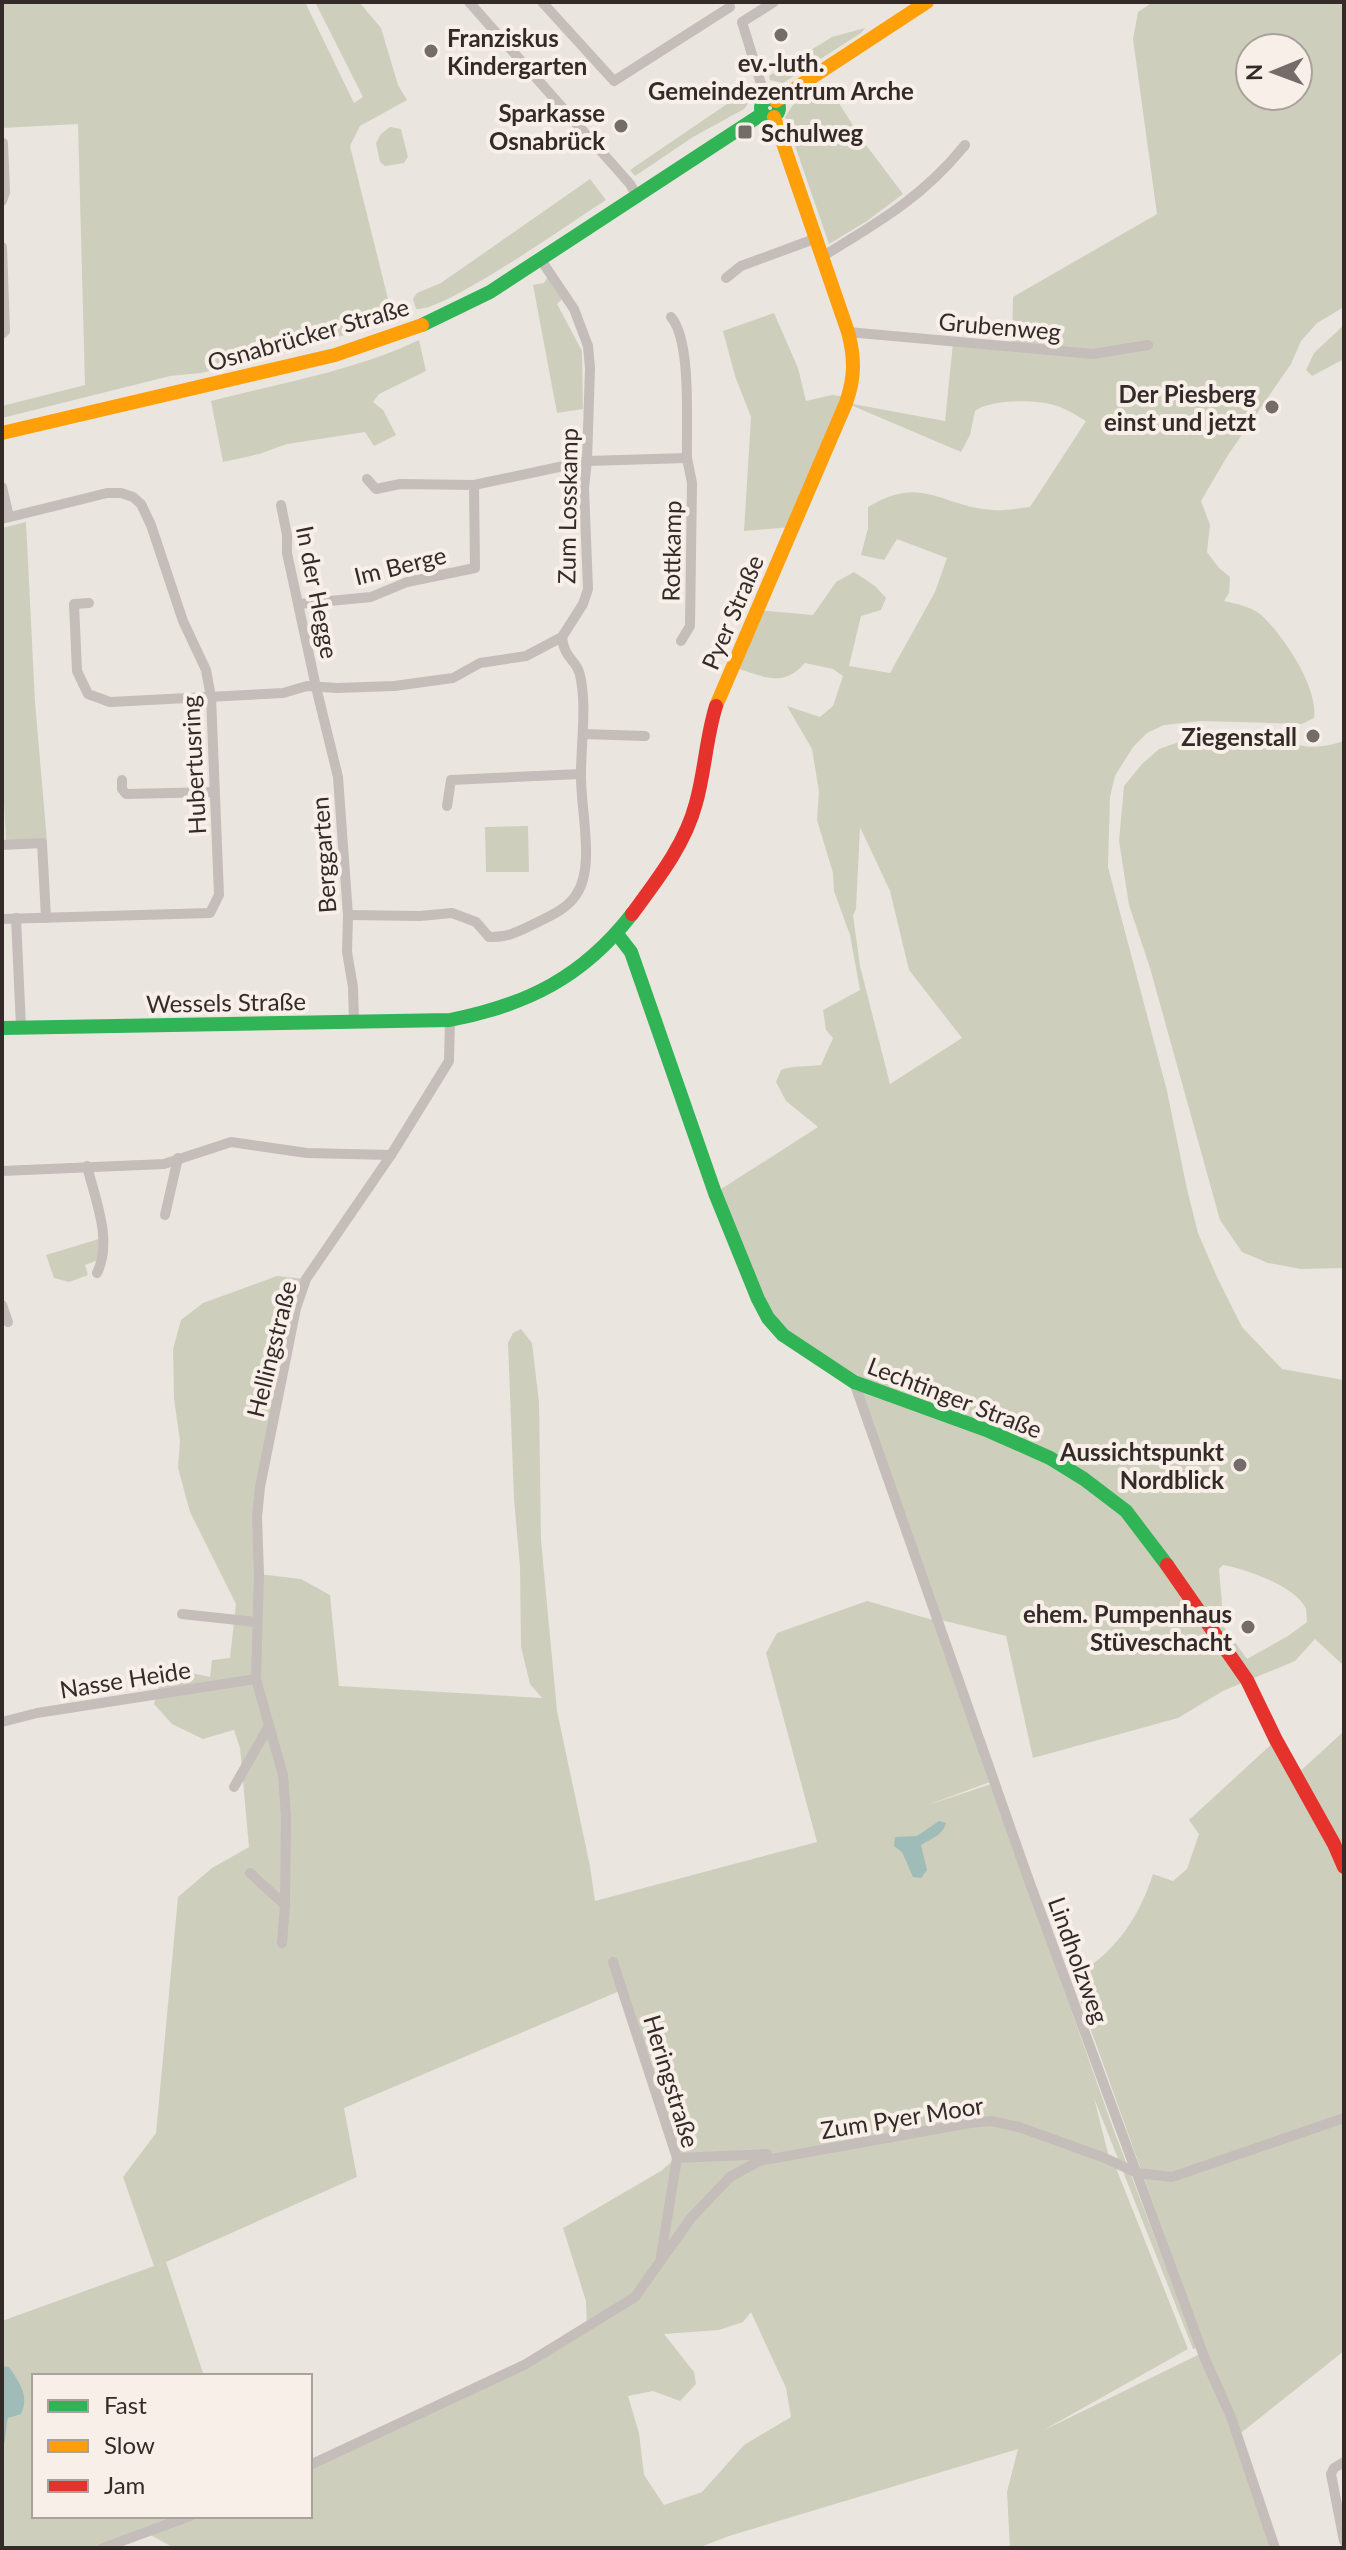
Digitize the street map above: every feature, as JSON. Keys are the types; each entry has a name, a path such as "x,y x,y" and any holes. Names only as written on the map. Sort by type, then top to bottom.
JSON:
{"street":[{"path":"469,2 637,196"},
{"path":"542,2 614,81 728,4 742,22 769,108"},
{"path":"742,22 774,2"},
{"name":"Osnabrücker Straße","path":"2,433 335,355 436,319 490,292 541,260 927,2"},
{"name":"Pyer Straße","path":"450,1020 481,1016 510,1007 557,985 617,934 667,865 693,813 717,703 848,397 856,372 854,353 817,238 769,108"},
{"path":"2,201 5,192 3,143"},
{"path":"823,256 903,206 942,173 965,145"},
{"path":"726,278 741,266 817,238"},
{"path":"2,247 5,331 2,334"},
{"name":"Zum Losskamp","path":"541,260 574,309 588,346 590,368 584,488 588,589 583,604 562,637"},
{"name":"Rottkamp","path":"671,317 678,325 684,353 687,458 692,483 690,626 681,641"},
{"name":"Grubenweg","path":"848,332 1093,354 1148,345"},
{"path":"367,479 376,489 400,484 474,485 523,472 587,461 687,458"},
{"name":"Im Berge","path":"299,604 371,597 407,582 475,568 474,485"},
{"name":"Hubertusring","path":"2,487 5,518 107,493 121,493 141,504 183,621 206,670 211,697 219,895 210,913 2,919"},
{"name":"In der Hegge","path":"281,505 287,553 316,687"},
{"path":"89,603 74,604 77,671 88,694 110,702 283,693 307,686 394,686 453,678 480,663 526,656 562,637 563,651 580,672 581,774 586,851 584,878 576,896 555,914 504,938 489,937 476,922 452,913 348,915"},
{"name":"Berggarten","path":"316,687 338,777 348,915 347,952 353,987 354,1022"},
{"path":"583,734 645,736"},
{"path":"447,806 451,780 581,774"},
{"path":"122,780 122,789 126,794 214,792"},
{"path":"2,845 42,843 46,918"},
{"path":"16,918 21,1027"},
{"name":"Lechtinger Straße","path":"617,934 631,952 715,1193 768,1318 783,1335 854,1382 989,1431 1050,1458 1126,1511 1177,1578 1247,1680 1344,1867"},
{"name":"Wessels Straße","path":"2,1028 450,1020"},
{"name":"Hellingstraße","path":"282,1943 285,1905 283,1775 256,1679 260,1487 296,1308 306,1279 391,1155 449,1061 450,1020"},
{"path":"2,1171 164,1164 231,1142 307,1153 391,1155"},
{"path":"165,1215 178,1158"},
{"path":"87,1166 103,1237 103,1260 97,1273"},
{"path":"2,1305 8,1322"},
{"name":"Lindholzweg","path":"854,1382 1028,1878 1205,2359 1231,2417 1275,2548"},
{"path":"182,1614 256,1622"},
{"name":"Nasse Heide","path":"2,1722 37,1713 256,1679"},
{"path":"234,1787 269,1726"},
{"path":"250,1873 285,1905"},
{"name":"Heringstraße","path":"613,1962 677,2158 660,2262"},
{"name":"Zum Pyer Moor","path":"312,2464 538,2357 635,2297 691,2218 730,2177 759,2161 991,2121 1038,2132 1137,2173 1172,2177 1344,2118"},
{"name":"Zum Pyer Moor","path":"677,2158 782,2156"},
{"path":"1344,2462 1331,2474 1339,2489 1344,2541"},
{"path":"103,2548 185,2518"}],"green space":[{"path":"2,2 305,2 354,103 363,97 315,2 359,2 381,28 398,85 407,100 360,126 350,146 388,299 395,304 398,319 281,354 201,373 170,376 2,418 2,406 85,385 78,124 2,128"},
{"path":"1153,2 1344,2 1344,307 1317,323 1301,341 1291,364 1228,455 1201,501 1210,525 1207,552 1230,577 1229,593 1224,601 1256,611 1278,634 1305,677 1311,692 1314,718 1302,724 1201,721 1164,725 1147,733 1133,747 1115,776 1110,797 1108,867 1167,1091 1198,1233 1217,1277 1242,1327 1282,1369 1344,1380 1344,1666 1315,1639 1295,1661 1223,1691 1178,1718 1033,1758 1006,1636 941,1620 854,1382 783,1335 715,1193 818,1127 786,1101 776,1082 781,1070 821,1065 833,1038 826,1030 823,1010 860,990 850,935 834,891 833,873 817,820 819,792 812,749 787,706 820,717 833,706 843,676 833,669 805,663 788,676 780,678 732,667 757,610 813,615 836,582 854,572 886,598 881,610 861,616 849,666 890,673 935,592 947,558 897,539 884,560 861,555 868,528 868,507 887,497 917,492 993,510 1030,507 1086,421 1049,404 1015,401 992,404 975,411 970,435 961,452 846,403 792,527 744,531 751,417 735,376 723,331 774,313 798,368 806,401 832,395 848,397 847,403 945,421 953,343 1012,348 1013,297 1157,214 1133,39 1138,12","holes":["860,827 890,891 909,970 962,1038 890,1084 860,966 853,915 856,909","1223,1565 1256,1575 1292,1593 1306,1609 1307,1622 1247,1659 1224,1627 1219,1569"]},
{"path":"865,28 783,83 770,80 769,76 832,37"},
{"path":"826,83 863,141 903,194 829,244 785,117 793,105"},
{"path":"752,87 744,109 693,137 635,176 630,170"},
{"path":"390,127 401,129 408,157 404,163 385,166 380,162 376,143"},
{"path":"590,179 606,200 480,281 431,306 416,309 413,299 417,293 441,283"},
{"path":"547,278 562,299 557,304 582,351 583,409 557,413 533,285 544,283"},
{"path":"1344,325 1344,359 1312,376 1306,370 1314,353"},
{"path":"419,340 426,371 379,394 373,402 383,410 396,435 374,446 365,432 287,444 223,462 211,401 343,368"},
{"path":"26,522 35,702 47,841 6,842 2,764 2,528"},
{"path":"1260,730 1285,734 1290,740 1304,746 1344,741 1344,1268 1301,1269 1268,1263 1242,1252 1220,1220 1150,968 1129,905 1119,841 1124,786 1159,749 1199,735 1240,735"},
{"path":"528,826 529,872 486,872 485,827"},
{"path":"99,1239 98,1260 85,1265 88,1275 69,1282 54,1278 46,1255"},
{"path":"277,1276 306,1279 260,1487 259,1574 301,1579 330,1595 339,1686 542,1698 530,1684 521,1647 520,1567 508,1343 513,1333 521,1329 532,1343 539,1402 541,1540 557,1711 595,1901 817,1842 766,1653 777,1633 867,1601 933,1620 990,1782 925,1806 991,1784 1113,2128 1197,2348 1193,2349 1094,2098 1110,2161 1116,2168 1188,2349 1042,2431 1206,2351 1072,1977 1100,1958 1123,1934 1140,1906 1153,1874 1173,1881 1187,1869 1199,1834 1189,1820 1276,1740 1296,1775 1344,1731 1344,2351 1237,2436 1276,2548 1010,2548 1007,2492 1018,2449 698,2548 174,2548 145,2532 103,2548 2,2548 2,2321 154,2266 123,2177 156,2133 178,1897 212,1868 249,1847 240,1748 234,1730 203,1739 172,1724 154,1704 162,1676 191,1673 210,1677 212,1660 230,1658 236,1604 190,1512 178,1468 180,1441 174,1399 173,1349 181,1320 203,1303","holes":["622,1990 677,2157 661,2171 563,2228 586,2301 587,2329 312,2464 312,2518 32,2518 32,2374 203,2374 166,2262 357,2177 344,2108","751,2312 786,2388 791,2417 744,2445 702,2492 664,2505 644,2475 639,2433 628,2396 653,2391 680,2401 696,2384 694,2372 664,2334 719,2330 743,2322"]}],"water":[{"path":"939,1821 946,1823 942,1831 921,1845 927,1870 921,1878 913,1877 902,1852 894,1846 895,1837 917,1836"},
{"path":"2,2366 9,2367 16,2378 24,2401 21,2414 8,2418 2,2449"}],"traffic: fast":[{"path":"766,99 774,99 779,108 777,115 766,117 761,112 761,104 766,99"},
{"path":"422,325 490,292 762,114"},
{"path":"2,1028 450,1020 504,1006 552,985 594,955 632,914"},
{"path":"617,934 631,952 715,1193 768,1318 783,1335 854,1382 989,1431 1050,1458 1084,1479 1126,1511 1167,1565"}],"traffic: slow":[{"path":"776,101 927,2"},
{"path":"716,706 846,403 852,376 853,359 848,332 774,117"},
{"path":"2,433 335,355 422,325"}],"traffic: jam":[{"path":"632,914 669,862 685,833 699,791 716,706"},
{"path":"1167,1565 1247,1680 1344,1867"}],"place":[{"name":"ev.-luth. Gemeindezentrum Arche","path":"781,35"},
{"name":"Franziskus Kindergarten","path":"431,51"},
{"name":"Sparkasse Osnabrück","path":"621,126"},
{"name":"Schulweg","path":"745,132"},
{"name":"Der Piesberg einst und jetzt","path":"1272,407"},
{"name":"Ziegenstall","path":"1313,736"},
{"name":"Aussichtspunkt Nordblick","path":"1240,1465"},
{"name":"ehem. Pumpenhaus Stüveschacht","path":"1248,1627"}]}
